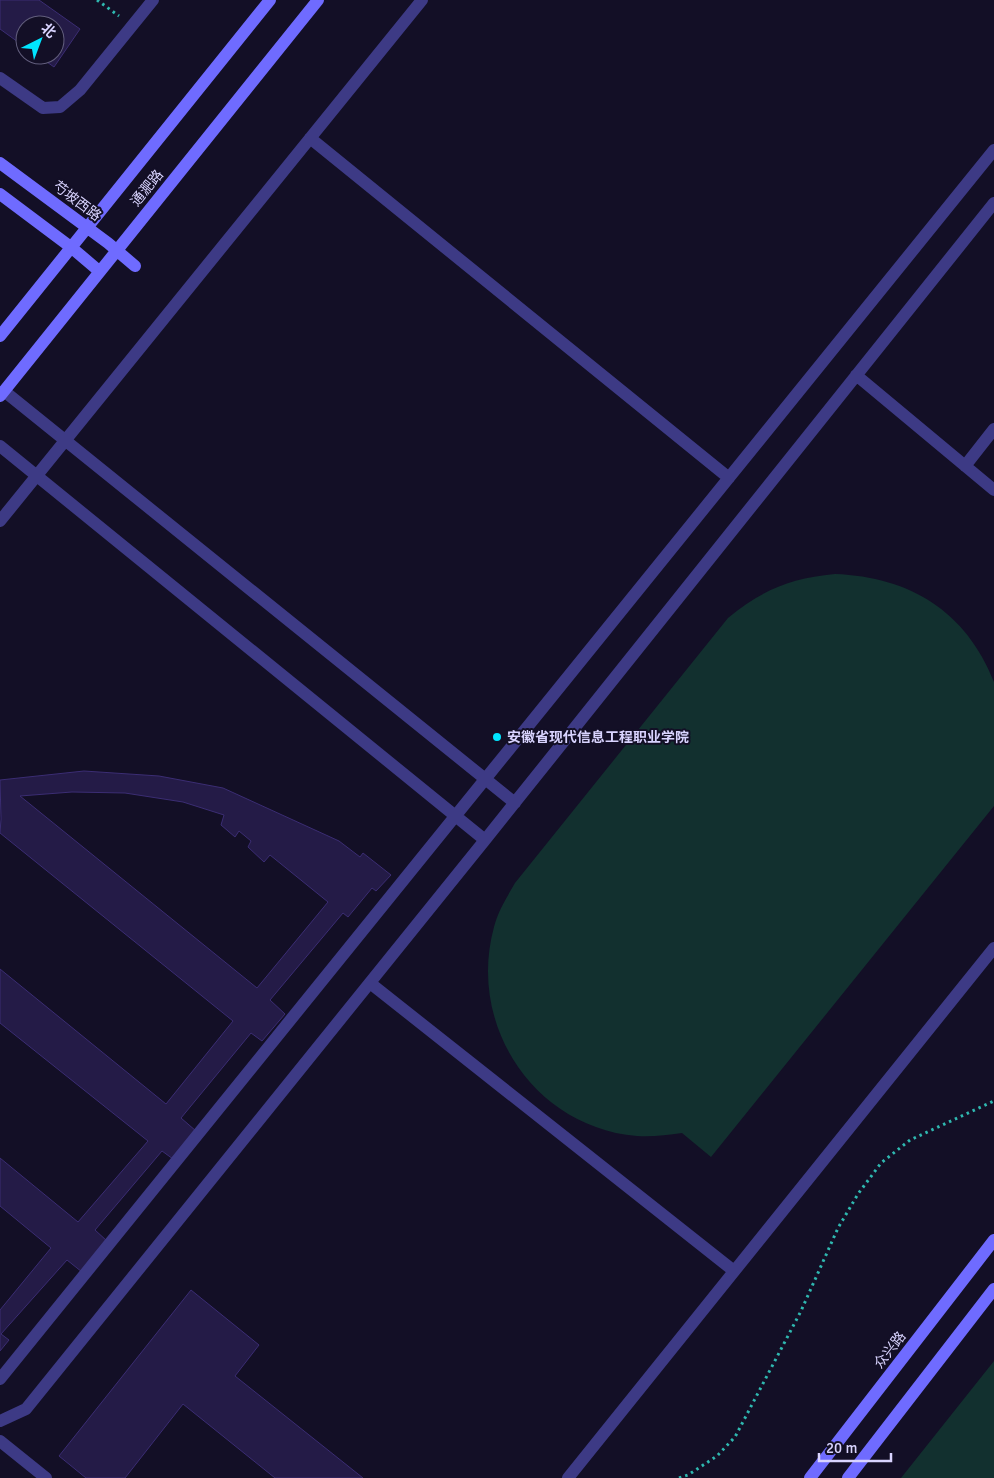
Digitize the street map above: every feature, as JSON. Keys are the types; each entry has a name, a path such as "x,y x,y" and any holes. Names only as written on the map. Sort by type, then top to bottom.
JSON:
{"main road":[{"name":"通淝路","path":"0,336 270,0"},
{"name":"通淝路","path":"2,394 318,0"},
{"name":"芍坡西路","path":"0,162 108,243 135,266"},
{"path":"0,194 72,248 99,271"},
{"name":"众兴路","path":"810,1478 994,1240"},
{"path":"848,1478 994,1289"}],"lane":[{"path":"0,78 43,108 60,106 80,90 153,0"},
{"path":"0,520 422,0"},
{"path":"310,138 729,478"},
{"path":"0,1379 994,150"},
{"path":"0,1421 26,1408 515,803 994,203"},
{"path":"856,376 994,490"},
{"path":"2,394 515,803"},
{"path":"965,466 994,429"},
{"path":"0,446 485,840"},
{"path":"568,1478 994,948"},
{"path":"370,983 734,1271"},
{"path":"0,1441 46,1478"}],"path":[{"path":"97,0 132,25"},
{"path":"679,1478 688,1475 717,1456 735,1437 801,1311 838,1228 858,1194 881,1163 910,1140 994,1101"}],"green space":[{"path":"835,574 888,582 911,591 951,617 968,636 982,657 994,682 994,806 711,1157 682,1133 637,1136 600,1128 567,1113 539,1092 517,1065 500,1034 490,1000 488,964 494,927 503,904 515,883 728,618 753,600 778,587 804,579"},
{"path":"994,1361 994,1478 901,1478"}],"building":[{"path":"0,0 39,0 60,15 15,15 15,40 0,29"},
{"path":"65,18 80,29 65,51"},
{"path":"84,771 159,776 223,788 339,841 360,857 363,853 391,875 376,891 372,888 348,917 343,913 270,1000 285,1014 262,1041 251,1033 181,1118 196,1131 173,1159 162,1151 95,1230 107,1241 82,1272 67,1260 1,1334 9,1340 0,1351 0,1310 51,1248 0,1206 0,1158 78,1222 148,1141 0,1023 0,969 166,1104 233,1021 0,833 0,780","holes":["72,792 125,793 183,802 224,815 221,825 235,837 239,831 251,841 248,847 264,862 270,855 328,902 257,988 20,796"]},
{"path":"191,1290 259,1345 235,1376 363,1478 275,1478 183,1404 125,1478 86,1478 59,1456"}],"place":[{"name":"安徽省现代信息工程职业学院","path":"497,737"}]}
